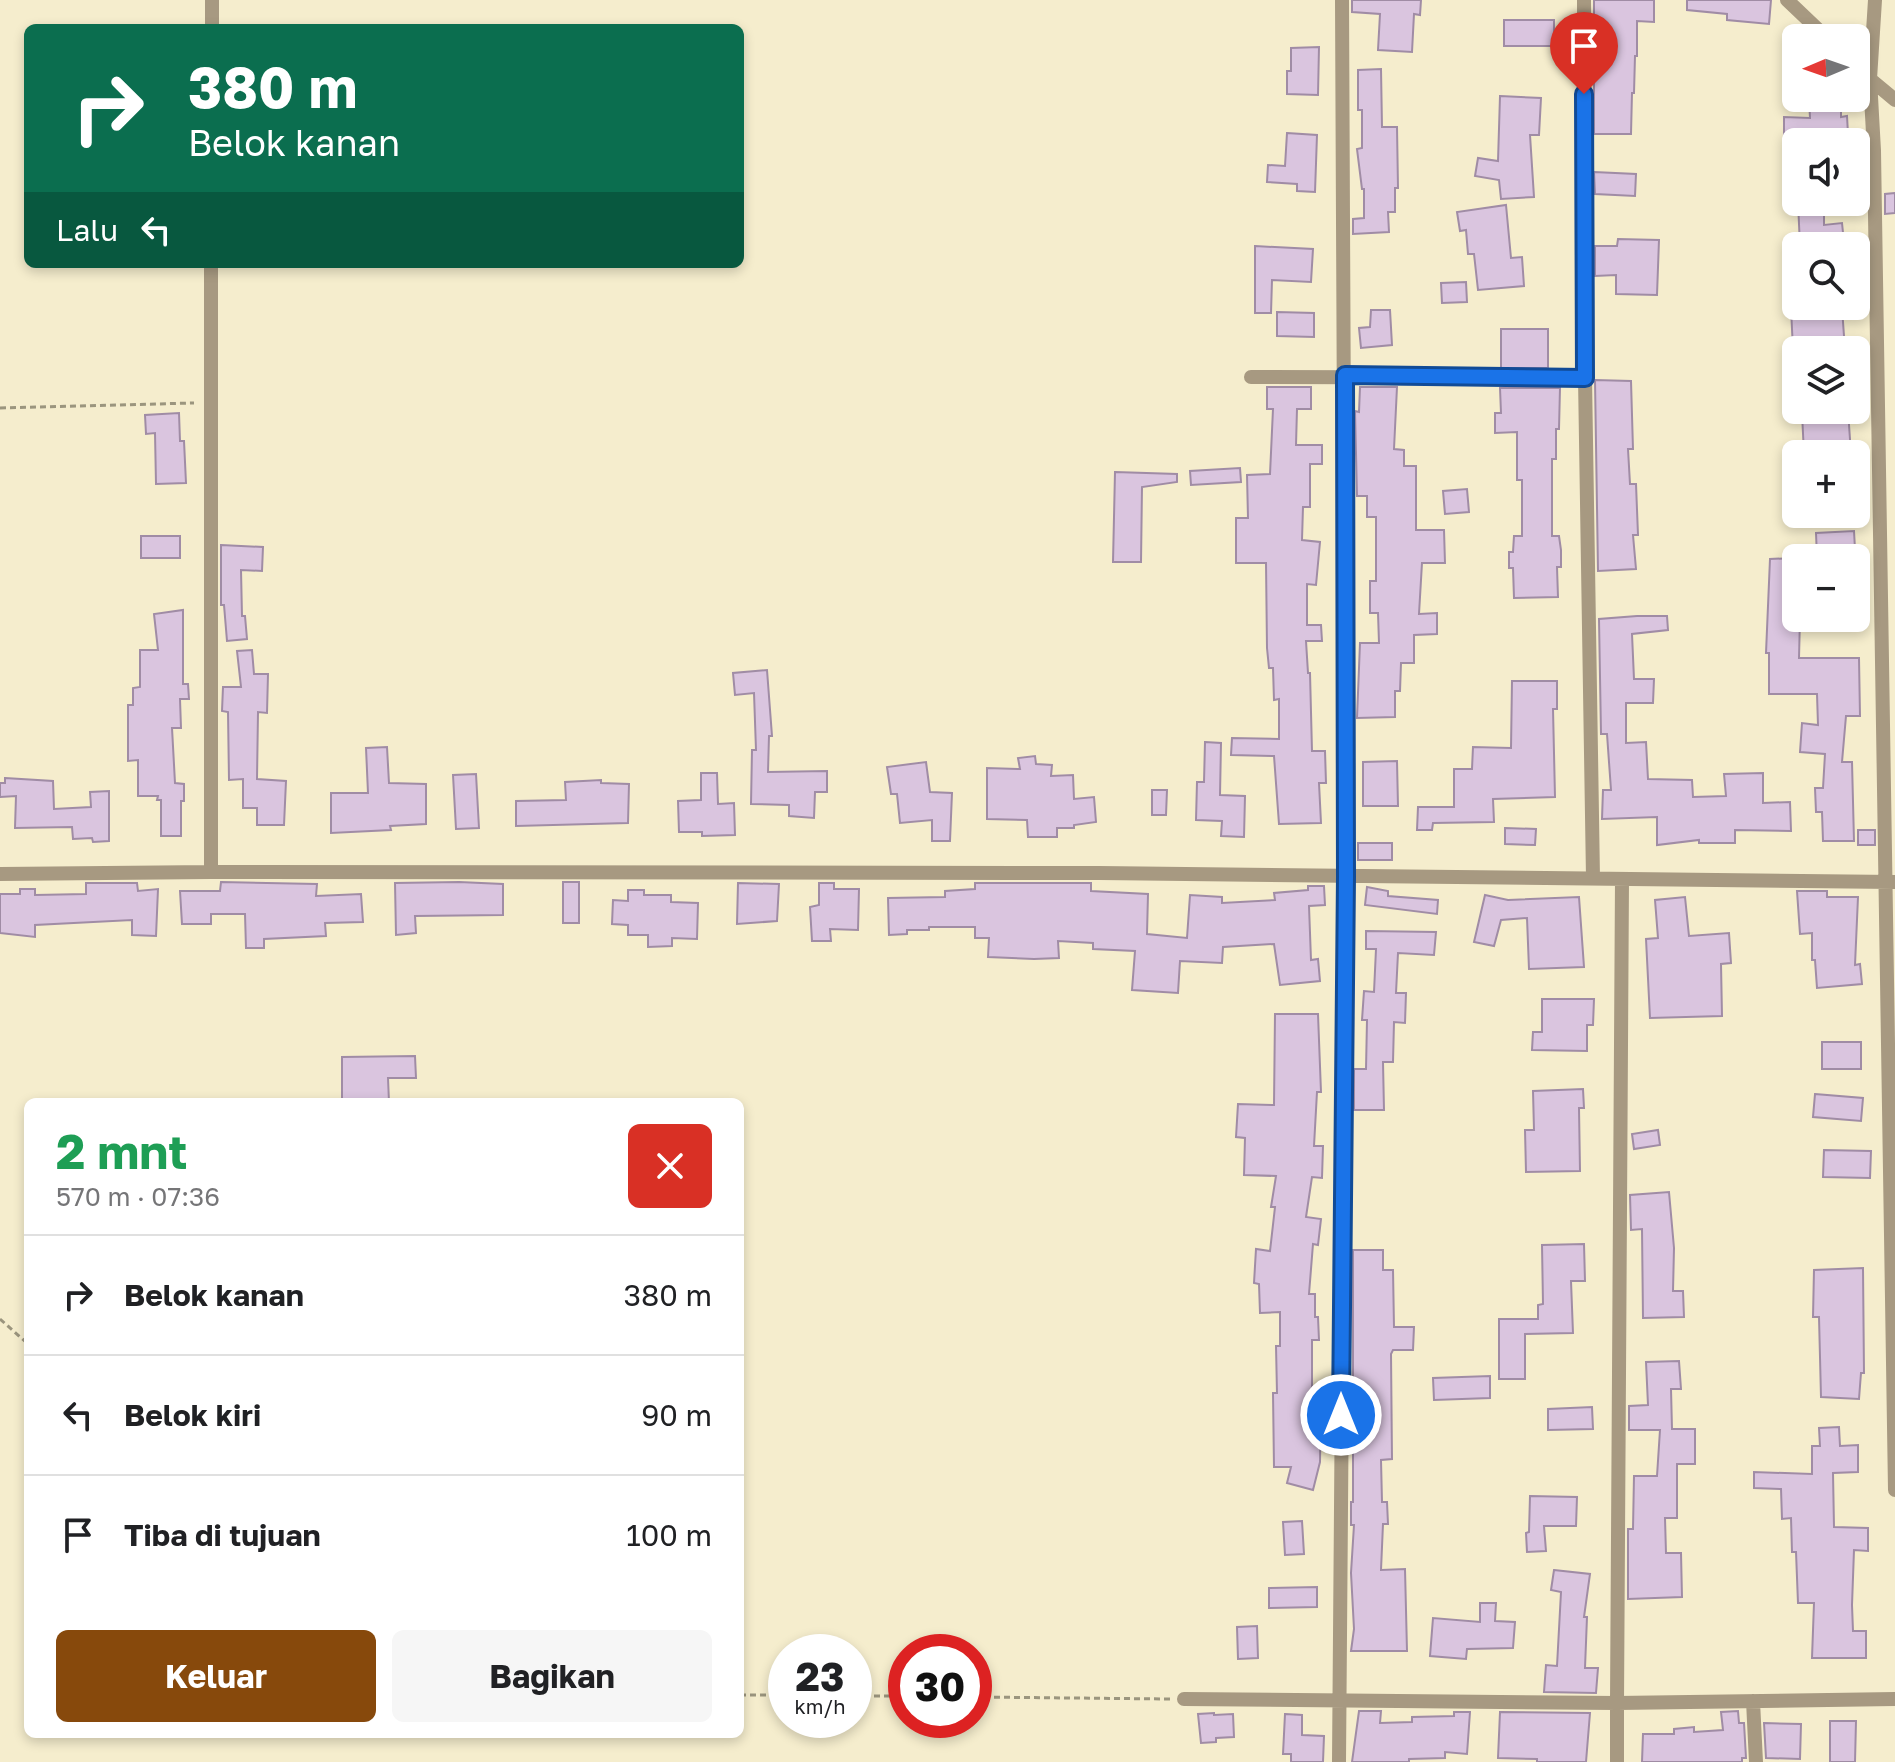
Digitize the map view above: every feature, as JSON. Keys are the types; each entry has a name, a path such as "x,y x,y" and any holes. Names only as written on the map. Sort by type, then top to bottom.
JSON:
{"street":[{"path":"212,0 212,24"},
{"path":"1339,1762 1346,876 1342,0"},
{"path":"1584,0 1585,378 1593,878"},
{"path":"1787,0 1812,24"},
{"path":"1875,0 1870,79 1888,569 1895,1490"},
{"path":"1870,79 1895,100"},
{"path":"211,268 211,872"},
{"path":"1251,377 1585,378"},
{"path":"0,874 1346,876 1891,882"},
{"path":"1617,1762 1622,880"},
{"path":"1184,1699 1617,1703 1895,1699"},
{"path":"1753,1701 1756,1762"}],"path":[{"path":"0,408 210,403"},
{"path":"0,1319 24,1340"},
{"path":"744,1695 768,1695"},
{"path":"992,1697 1184,1699"}],"building":[{"path":"1352,0 1421,0 1420,15 1414,14 1412,52 1378,50 1380,14 1352,12"},
{"path":"1594,0 1654,0 1654,22 1637,21 1631,134 1594,134"},
{"path":"1687,0 1771,0 1769,24 1727,20 1727,14 1687,10"},
{"path":"1504,20 1554,20 1554,46 1504,46"},
{"path":"1319,47 1318,95 1287,94 1291,48"},
{"path":"1381,69 1382,127 1397,127 1398,188 1395,188 1395,212 1388,212 1389,232 1353,234 1353,219 1364,218 1364,189 1357,149 1362,148 1358,70"},
{"path":"1500,96 1541,98 1539,135 1530,135 1534,197 1501,199 1499,180 1475,176 1478,158 1498,161"},
{"path":"1810,112 1841,112 1841,117 1847,116 1848,128 1784,128 1784,117 1810,118"},
{"path":"1287,133 1317,135 1315,192 1297,191 1297,184 1267,182 1268,165 1285,166"},
{"path":"1594,172 1636,174 1635,196 1595,194"},
{"path":"1895,193 1895,213 1885,214 1885,194"},
{"path":"1506,205 1511,258 1522,257 1524,286 1478,290 1474,254 1468,254 1466,230 1460,231 1457,212"},
{"path":"1799,216 1824,216 1824,225 1842,223 1843,232 1799,232"},
{"path":"1618,239 1659,240 1657,295 1616,294 1616,275 1595,276 1595,246 1617,246"},
{"path":"1255,246 1313,249 1311,282 1272,280 1271,313 1255,313"},
{"path":"1466,282 1467,302 1442,303 1441,283"},
{"path":"1371,310 1390,310 1392,345 1361,348 1359,328 1370,327"},
{"path":"1277,312 1314,313 1314,337 1277,336"},
{"path":"1792,320 1843,320 1844,336 1792,336"},
{"path":"1501,329 1548,329 1548,368 1501,368"},
{"path":"1595,380 1631,381 1633,449 1628,449 1630,484 1636,484 1638,535 1633,535 1636,569 1598,571"},
{"path":"1267,387 1311,387 1311,409 1297,409 1296,445 1322,445 1322,464 1310,464 1310,507 1303,507 1302,540 1320,542 1316,585 1307,584 1307,625 1321,625 1322,641 1306,641 1312,751 1325,751 1326,783 1319,783 1321,823 1279,824 1274,756 1231,755 1232,738 1279,739 1279,699 1274,700 1273,668 1269,668 1267,648 1266,563 1236,563 1236,518 1248,518 1247,475 1270,474 1273,409 1267,409"},
{"path":"1360,387 1397,387 1394,449 1404,450 1404,466 1416,466 1416,530 1444,530 1445,563 1422,563 1419,614 1437,613 1437,634 1414,635 1414,663 1401,663 1400,691 1395,691 1395,717 1357,718 1360,643 1379,643 1378,613 1370,613 1370,581 1376,581 1376,517 1367,517 1367,496 1357,496 1355,411 1359,412"},
{"path":"1500,388 1560,388 1556,459 1552,459 1552,536 1559,536 1561,550 1561,567 1557,567 1558,597 1514,598 1509,552 1513,552 1514,536 1522,536 1522,480 1517,480 1517,432 1495,433 1495,413 1501,413"},
{"path":"179,413 186,483 156,484 155,433 146,434 145,415"},
{"path":"1803,424 1849,424 1850,440 1803,440"},
{"path":"1240,468 1241,482 1191,485 1190,471"},
{"path":"1115,472 1177,474 1177,482 1142,487 1141,562 1113,562"},
{"path":"1467,489 1469,512 1445,514 1443,491"},
{"path":"1854,531 1855,544 1816,544 1816,533"},
{"path":"141,536 180,536 180,558 141,558"},
{"path":"221,545 263,547 262,571 241,570 242,616 245,616 247,639 227,641 224,605 221,605"},
{"path":"1770,559 1782,559 1782,632 1800,632 1799,658 1859,658 1860,716 1846,716 1842,762 1852,762 1854,841 1823,841 1822,812 1816,812 1815,788 1823,788 1825,754 1800,752 1802,723 1818,725 1817,694 1769,694 1769,653 1766,653"},
{"path":"183,610 183,684 188,684 189,699 180,699 181,728 172,728 175,783 184,784 181,836 161,836 161,800 157,800 158,796 138,796 138,760 128,761 128,705 133,705 133,688 140,687 140,650 158,650 154,614"},
{"path":"1667,616 1668,630 1632,634 1634,679 1654,679 1653,703 1626,703 1626,743 1646,742 1648,779 1692,780 1693,797 1726,796 1724,774 1763,773 1763,803 1790,802 1791,831 1735,830 1735,843 1699,843 1699,840 1657,845 1657,817 1602,819 1603,790 1611,790 1607,734 1601,734 1599,619"},
{"path":"252,650 254,674 268,674 267,713 258,712 257,779 286,781 284,825 257,825 257,808 243,808 243,779 229,780 228,712 222,711 223,687 241,687 237,651"},
{"path":"767,670 772,736 769,736 768,772 827,771 827,792 815,792 814,818 789,816 789,805 751,804 752,750 756,750 754,693 735,695 733,673"},
{"path":"1512,681 1557,681 1557,709 1553,709 1555,797 1493,799 1494,822 1433,823 1432,830 1417,830 1418,807 1454,807 1454,769 1472,769 1473,747 1511,748"},
{"path":"1205,742 1221,743 1220,795 1245,796 1244,837 1221,836 1222,821 1196,820 1197,782 1204,782"},
{"path":"387,747 389,783 426,784 426,824 390,826 391,830 331,833 331,793 368,793 366,748"},
{"path":"1035,756 1036,764 1052,765 1051,776 1073,775 1074,799 1094,797 1096,822 1074,825 1074,828 1057,828 1057,837 1028,837 1027,820 987,819 987,768 1020,769 1018,758"},
{"path":"1397,761 1398,806 1363,806 1363,762"},
{"path":"926,762 930,792 952,793 950,841 932,841 932,820 900,823 897,794 891,794 887,767"},
{"path":"701,773 717,773 718,804 734,803 735,835 702,836 702,832 679,832 678,801 701,800"},
{"path":"476,774 479,828 456,829 453,775"},
{"path":"5,778 53,781 54,809 91,807 90,792 109,791 109,841 73,839 72,827 15,828 16,796 0,797 0,783 5,783"},
{"path":"601,780 601,783 629,784 628,823 516,826 516,801 566,800 565,782"},
{"path":"1152,790 1167,790 1166,815 1152,815"},
{"path":"1505,828 1536,829 1535,845 1505,844"},
{"path":"1858,830 1875,830 1875,845 1858,845"},
{"path":"1358,843 1392,843 1392,860 1358,860"},
{"path":"221,882 317,884 316,896 361,894 363,922 325,923 326,936 264,939 264,948 246,948 245,914 211,914 211,924 182,924 180,891 220,891"},
{"path":"563,882 579,882 579,923 563,923"},
{"path":"86,883 137,883 138,891 158,889 156,936 132,935 132,920 35,925 35,937 0,933 0,894 20,894 20,889 35,889 35,895 86,894"},
{"path":"395,883 503,884 503,915 415,916 416,933 396,935"},
{"path":"738,883 779,884 777,921 737,924"},
{"path":"819,883 834,883 834,889 859,889 858,930 830,929 831,941 812,941 810,907 819,905"},
{"path":"975,883 1091,883 1091,891 1148,894 1147,934 1187,938 1190,895 1222,897 1222,903 1275,900 1274,893 1324,886 1325,905 1309,906 1311,960 1318,959 1320,981 1280,985 1274,944 1223,947 1222,963 1180,961 1178,993 1132,990 1135,951 1093,949 1093,943 1058,941 1059,958 988,957 989,938 975,938 975,927 929,927 929,930 907,930 907,934 889,935 888,898 945,897 945,891 975,889"},
{"path":"1367,887 1388,891 1388,896 1438,900 1437,914 1365,905"},
{"path":"628,890 644,890 644,895 671,895 671,902 698,903 697,939 672,938 672,946 648,947 648,935 628,935 628,925 612,924 613,900 628,901"},
{"path":"1797,891 1827,891 1827,897 1858,897 1855,965 1860,964 1862,984 1817,988 1815,960 1812,960 1812,933 1800,934"},
{"path":"1485,895 1508,900 1579,897 1584,967 1529,969 1527,918 1501,920 1494,946 1474,942"},
{"path":"1685,897 1689,936 1729,933 1731,963 1721,964 1722,1016 1650,1018 1646,939 1658,938 1655,900"},
{"path":"1366,931 1436,932 1434,955 1398,953 1396,993 1406,993 1405,1023 1394,1022 1393,1062 1383,1062 1384,1110 1354,1110 1354,1069 1366,1069 1367,1020 1362,1020 1364,991 1374,992 1376,949 1366,949"},
{"path":"1542,999 1594,999 1593,1025 1587,1025 1587,1051 1532,1050 1533,1032 1542,1032"},
{"path":"1275,1014 1318,1014 1321,1092 1317,1092 1314,1146 1323,1146 1322,1178 1312,1177 1306,1217 1321,1219 1318,1245 1313,1244 1309,1294 1315,1294 1319,1340 1312,1340 1312,1394 1321,1395 1320,1462 1313,1490 1287,1483 1291,1467 1274,1467 1273,1393 1277,1393 1276,1346 1280,1346 1280,1312 1260,1313 1259,1284 1254,1283 1256,1249 1270,1251 1275,1207 1271,1207 1276,1176 1244,1175 1245,1138 1236,1137 1238,1104 1274,1105"},
{"path":"1822,1042 1861,1042 1861,1069 1822,1069"},
{"path":"415,1056 416,1078 388,1078 389,1098 342,1098 342,1057"},
{"path":"1583,1089 1584,1108 1579,1108 1580,1171 1526,1172 1525,1130 1534,1130 1533,1091"},
{"path":"1815,1094 1863,1098 1861,1121 1813,1117"},
{"path":"1658,1130 1660,1145 1634,1149 1632,1134"},
{"path":"1824,1150 1871,1151 1870,1178 1823,1177"},
{"path":"1669,1192 1674,1248 1673,1291 1683,1291 1684,1317 1643,1318 1642,1229 1631,1230 1630,1195"},
{"path":"1584,1244 1585,1281 1571,1281 1573,1333 1525,1334 1525,1379 1499,1379 1499,1319 1538,1319 1538,1305 1543,1304 1542,1245"},
{"path":"1353,1250 1383,1250 1383,1270 1393,1270 1394,1327 1414,1327 1413,1350 1393,1350 1391,1354 1392,1459 1381,1460 1382,1502 1387,1502 1388,1524 1383,1524 1381,1570 1405,1569 1407,1651 1351,1651 1354,1629 1351,1573 1354,1525 1351,1525"},
{"path":"1863,1268 1864,1373 1861,1373 1859,1399 1821,1397 1819,1317 1813,1317 1814,1270"},
{"path":"1679,1361 1681,1389 1671,1389 1672,1429 1695,1429 1695,1464 1677,1464 1677,1518 1665,1518 1666,1553 1681,1553 1682,1597 1628,1599 1628,1529 1633,1529 1634,1476 1657,1476 1660,1430 1629,1430 1629,1406 1648,1405 1646,1362"},
{"path":"1490,1376 1490,1398 1434,1400 1433,1378"},
{"path":"1592,1407 1593,1429 1548,1430 1548,1409"},
{"path":"1839,1427 1840,1446 1858,1445 1858,1472 1833,1473 1834,1527 1868,1528 1868,1551 1854,1550 1852,1605 1853,1631 1866,1631 1866,1658 1812,1658 1814,1603 1798,1603 1791,1518 1782,1519 1781,1489 1754,1488 1754,1472 1812,1474 1812,1446 1820,1446 1819,1428"},
{"path":"1530,1496 1577,1497 1576,1526 1544,1526 1546,1551 1527,1552"},
{"path":"1302,1521 1304,1554 1285,1555 1283,1522"},
{"path":"1554,1570 1590,1574 1584,1617 1587,1617 1585,1668 1598,1668 1596,1693 1544,1692 1546,1665 1557,1666 1561,1592 1551,1590"},
{"path":"1317,1587 1317,1607 1269,1608 1269,1588"},
{"path":"1480,1603 1496,1603 1495,1621 1515,1622 1513,1648 1467,1649 1466,1659 1430,1656 1433,1618 1480,1622"},
{"path":"1257,1626 1258,1658 1238,1659 1237,1627"},
{"path":"1359,1711 1381,1711 1380,1723 1412,1722 1412,1717 1454,1716 1454,1712 1470,1712 1467,1754 1445,1752 1445,1758 1409,1759 1409,1762 1352,1762"},
{"path":"1738,1711 1739,1723 1744,1723 1746,1758 1742,1758 1742,1762 1642,1762 1643,1734 1674,1734 1674,1729 1694,1727 1694,1732 1723,1730 1721,1712"},
{"path":"1500,1712 1590,1713 1586,1762 1498,1758"},
{"path":"1198,1714 1233,1714 1234,1737 1201,1743"},
{"path":"1285,1714 1302,1715 1302,1735 1324,1736 1323,1762 1291,1762 1291,1754 1283,1754"},
{"path":"1830,1721 1856,1721 1855,1762 1830,1762"},
{"path":"1764,1723 1801,1724 1800,1759 1766,1758"}],"route":[{"path":"1341,1415 1346,876 1345,375 1585,378 1584,94"}]}
